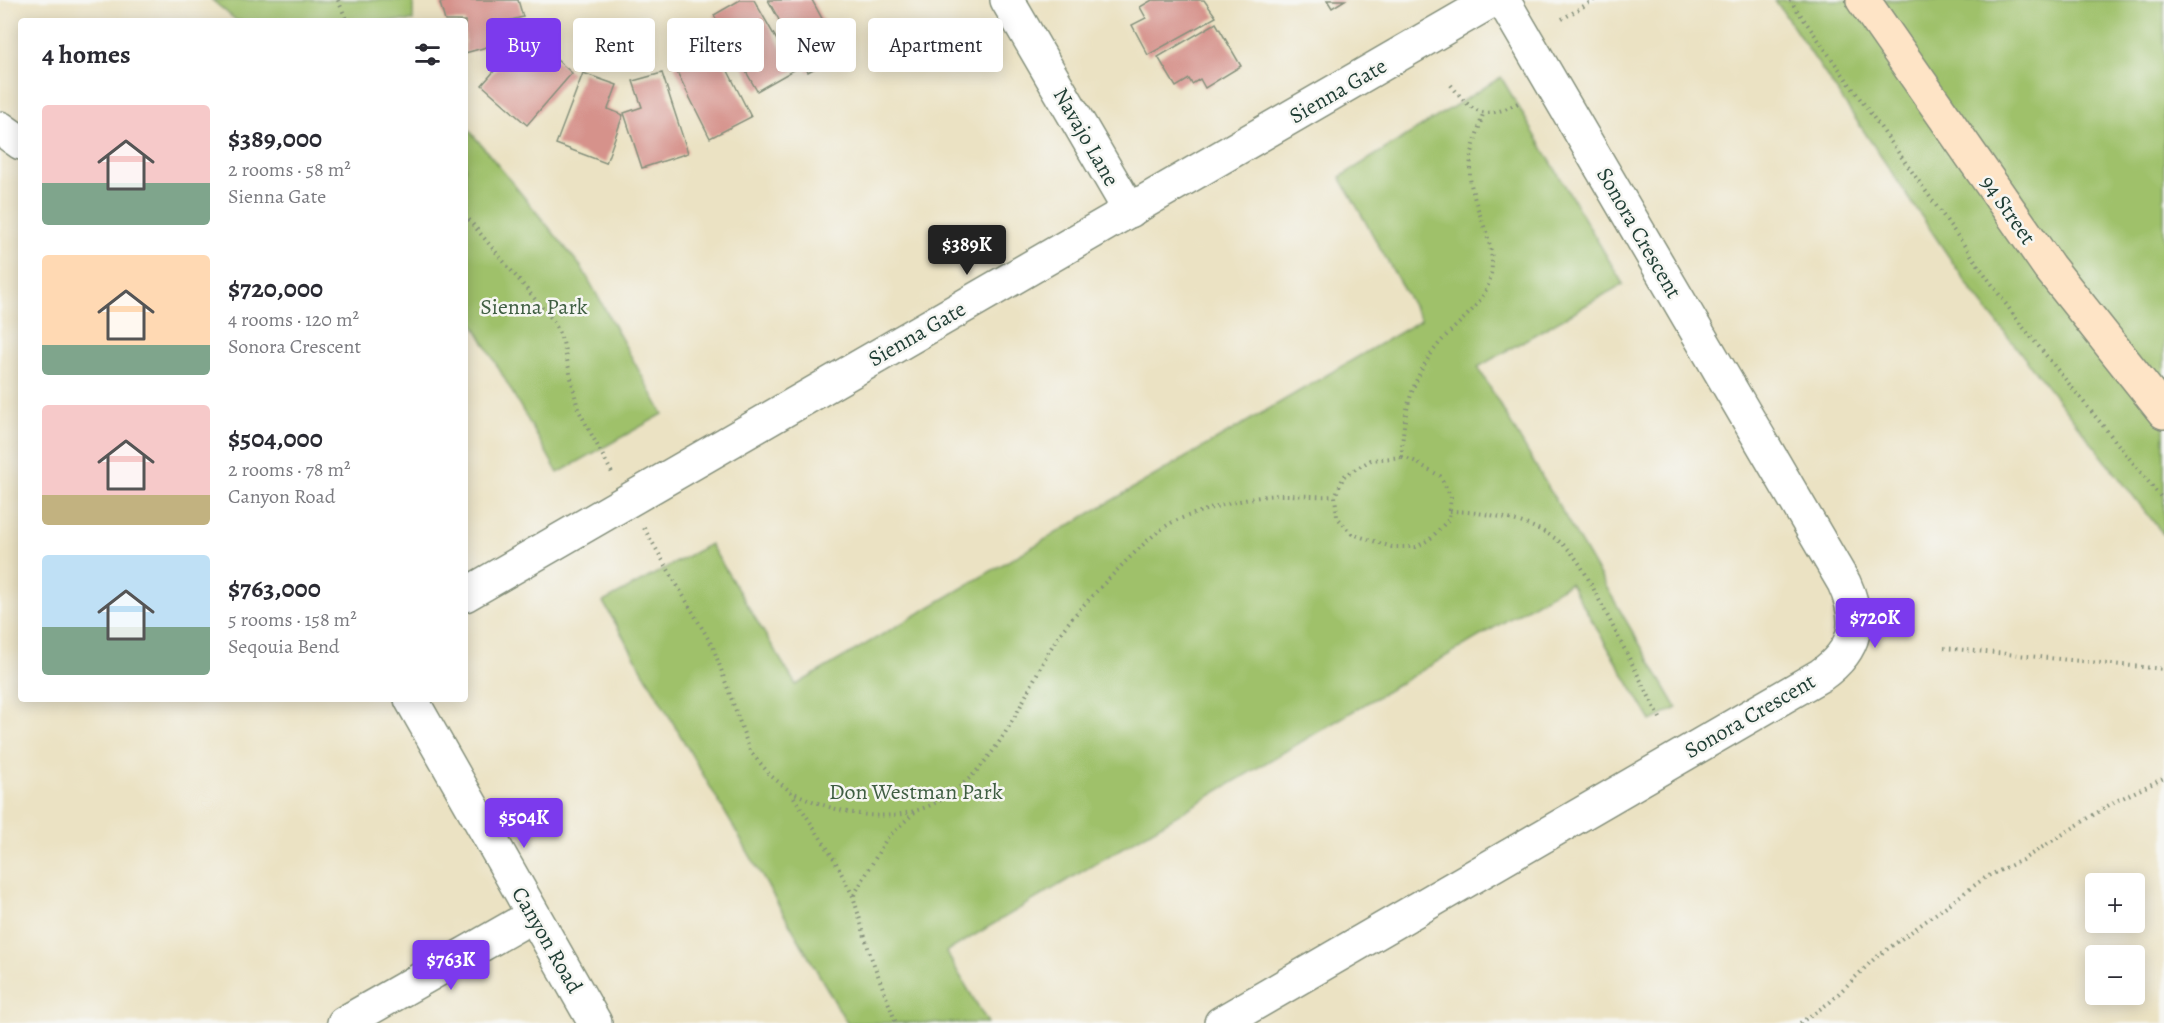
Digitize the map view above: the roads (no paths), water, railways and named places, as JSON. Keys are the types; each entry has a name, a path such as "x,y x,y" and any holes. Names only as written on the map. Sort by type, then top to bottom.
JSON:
{"main road":[{"name":"94 Street","path":"1863,0 2049,267 2164,412"}],"street":[{"name":"Navajo Lane","path":"1007,0 1130,211"},
{"name":"Sienna Gate","path":"468,593 1493,0"},
{"name":"Sonora Crescent","path":"1221,1023 1821,675 1844,654 1852,638 1856,617 1844,583 1503,0"},
{"path":"0,128 18,141"},
{"name":"Canyon Road","path":"413,702 532,916 595,1023"},
{"path":"345,1023 532,916"}],"park label":[{"name":"Sienna Park","path":"534,307"},
{"name":"Don Westman Park","path":"916,792"}]}
